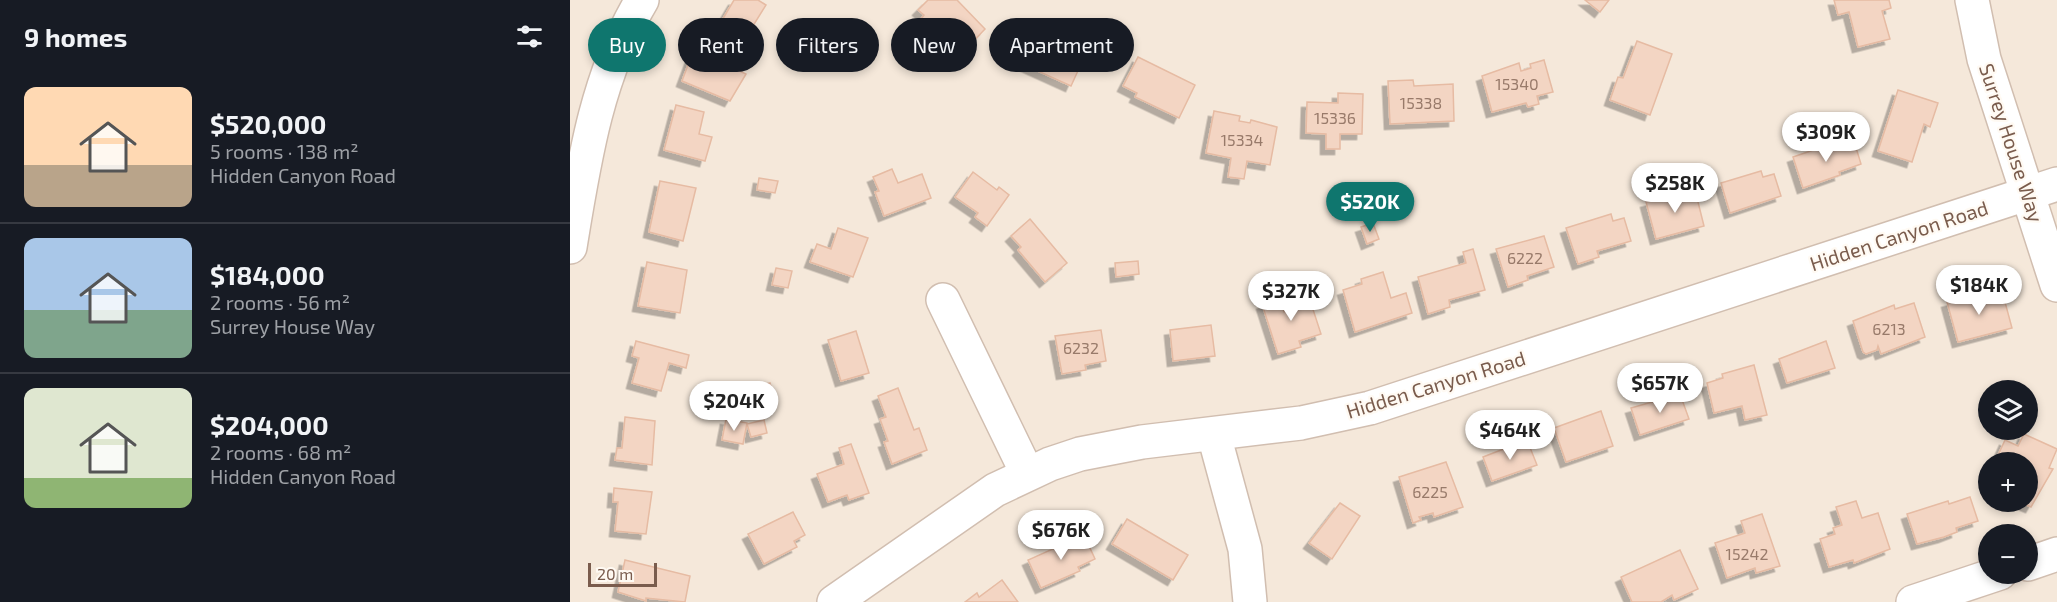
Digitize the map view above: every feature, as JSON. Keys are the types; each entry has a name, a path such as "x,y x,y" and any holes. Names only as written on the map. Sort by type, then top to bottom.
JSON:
{"street":[{"path":"570,247 584,162 598,103 614,57 642,0"},
{"name":"Surrey House Way","path":"1972,0 1984,59 2042,189 2057,285"},
{"name":"Hidden Canyon Road","path":"834,602 996,489 1027,473 1080,454 1142,442 1301,423 1370,408 2042,189"},
{"path":"943,300 1027,473"},
{"path":"1214,435 1245,549 1250,602"},
{"path":"2038,561 2057,554"},
{"path":"1912,602 1978,580"}],"shaded area":[{"path":"570,0 2057,0 2057,602 570,602"}],"building":[{"path":"734,0 758,0 766,5 758,18 723,18"},
{"path":"928,0 957,0 974,18 922,18 924,15 918,10"},
{"path":"1585,0 1609,0 1600,12"},
{"path":"1834,0 1889,0 1891,8 1882,11 1890,39 1858,47 1849,12 1838,15"},
{"path":"977,21 985,29 977,37"},
{"path":"1637,41 1672,54 1650,115 1610,100 1618,77 1623,78"},
{"path":"1138,57 1195,85 1179,118 1135,97 1137,93 1123,86 1130,72 1134,72 1134,65"},
{"path":"1544,60 1553,92 1537,96 1539,104 1528,107 1526,103 1492,112 1482,76 1519,63 1521,71 1531,68 1530,64"},
{"path":"685,72 742,72 746,74 730,101 682,81"},
{"path":"1040,72 1077,72 1071,86"},
{"path":"1413,80 1414,86 1453,84 1454,121 1390,124 1388,81"},
{"path":"1898,90 1938,103 1930,127 1924,124 1912,162 1878,151"},
{"path":"1338,93 1363,94 1362,134 1340,134 1340,149 1326,149 1326,134 1306,133 1307,102 1338,103"},
{"path":"676,105 704,112 699,134 712,137 705,161 664,150"},
{"path":"1214,111 1240,116 1239,121 1250,123 1251,120 1277,127 1270,165 1247,161 1244,179 1228,177 1231,158 1206,153"},
{"path":"1854,141 1861,164 1839,172 1840,175 1803,188 1793,157 1831,144 1832,148"},
{"path":"892,169 898,183 922,174 931,198 884,216 875,192 879,191 873,177"},
{"path":"1761,171 1763,177 1774,174 1781,196 1730,213 1721,183"},
{"path":"973,172 997,190 999,187 1009,195 987,226 975,217 978,213 955,197"},
{"path":"759,178 778,181 775,193 757,190"},
{"path":"660,181 696,188 683,241 649,232"},
{"path":"1695,190 1704,226 1656,239 1646,202"},
{"path":"1611,214 1613,221 1624,218 1631,241 1597,251 1599,257 1578,264 1566,228"},
{"path":"1030,219 1067,263 1045,282 1018,250 1021,247 1011,236"},
{"path":"1373,223 1379,239 1367,244 1361,227"},
{"path":"838,228 868,238 853,277 810,262 817,244 831,249"},
{"path":"1544,236 1554,267 1527,276 1528,280 1508,287 1496,249"},
{"path":"1473,249 1485,290 1449,300 1450,307 1428,314 1418,277 1466,263 1463,252"},
{"path":"1138,261 1139,274 1116,277 1115,263"},
{"path":"647,262 687,270 680,313 638,306"},
{"path":"776,268 792,271 788,288 772,285"},
{"path":"1383,272 1391,298 1406,293 1412,313 1355,332 1343,290 1362,284 1361,279"},
{"path":"1307,291 1321,334 1299,341 1301,347 1278,354 1262,304 1280,298 1284,312 1289,311 1285,298"},
{"path":"2002,291 2012,328 1958,342 1947,302 1970,296 1970,300"},
{"path":"1914,303 1925,337 1881,354 1878,346 1877,350 1866,354 1863,352 1853,321 1894,305 1895,309"},
{"path":"1211,325 1215,356 1173,361 1170,330"},
{"path":"1101,330 1106,361 1085,365 1086,370 1062,374 1055,336"},
{"path":"856,331 869,373 841,381 828,340"},
{"path":"636,341 689,355 686,368 669,363 661,391 632,383 639,358 632,356"},
{"path":"1826,341 1835,368 1787,383 1779,359"},
{"path":"1754,365 1767,415 1745,420 1742,406 1714,413 1707,383 1723,378 1722,374"},
{"path":"770,383 774,399 758,403 754,387"},
{"path":"898,388 914,430 919,428 927,450 892,464 884,442 888,441 880,419 886,417 878,396"},
{"path":"1680,394 1689,419 1640,435 1631,408"},
{"path":"1601,411 1613,446 1566,462 1554,428"},
{"path":"625,417 655,421 652,465 615,460 617,448 622,448"},
{"path":"726,419 747,423 743,444 722,440"},
{"path":"764,420 767,433 751,437 747,424"},
{"path":"1527,440 1537,465 1492,481 1483,457"},
{"path":"2005,440 2018,446 2021,440 2037,440 2057,449 2049,468 2053,469 2038,495 2038,452 2000,452"},
{"path":"851,444 869,493 849,500 847,495 828,502 817,474 844,464 839,448"},
{"path":"1446,462 1463,507 1434,517 1433,513 1419,517 1421,520 1413,523 1399,477"},
{"path":"614,488 652,492 646,534 615,531 618,502 613,502"},
{"path":"1970,497 1978,521 1956,528 1957,532 1944,537 1917,544 1907,514 1948,501 1949,504"},
{"path":"1856,501 1862,518 1878,513 1890,549 1854,563 1853,560 1829,567 1820,539 1835,534 1833,528 1842,525 1836,507"},
{"path":"1340,503 1360,516 1332,559 1309,543"},
{"path":"793,512 805,535 794,541 797,547 764,564 748,534"},
{"path":"1762,514 1780,566 1756,573 1755,568 1727,578 1715,543 1745,533 1741,521"},
{"path":"1127,519 1188,555 1173,580 1112,544"},
{"path":"1084,535 1095,559 1078,567 1080,571 1041,588 1028,560"},
{"path":"1680,550 1698,589 1674,600 1672,595 1661,602 1632,602 1621,577"},
{"path":"625,560 690,576 685,602 646,598 646,601 618,592"},
{"path":"1002,580 1018,602 965,602 977,593 979,597"}]}
